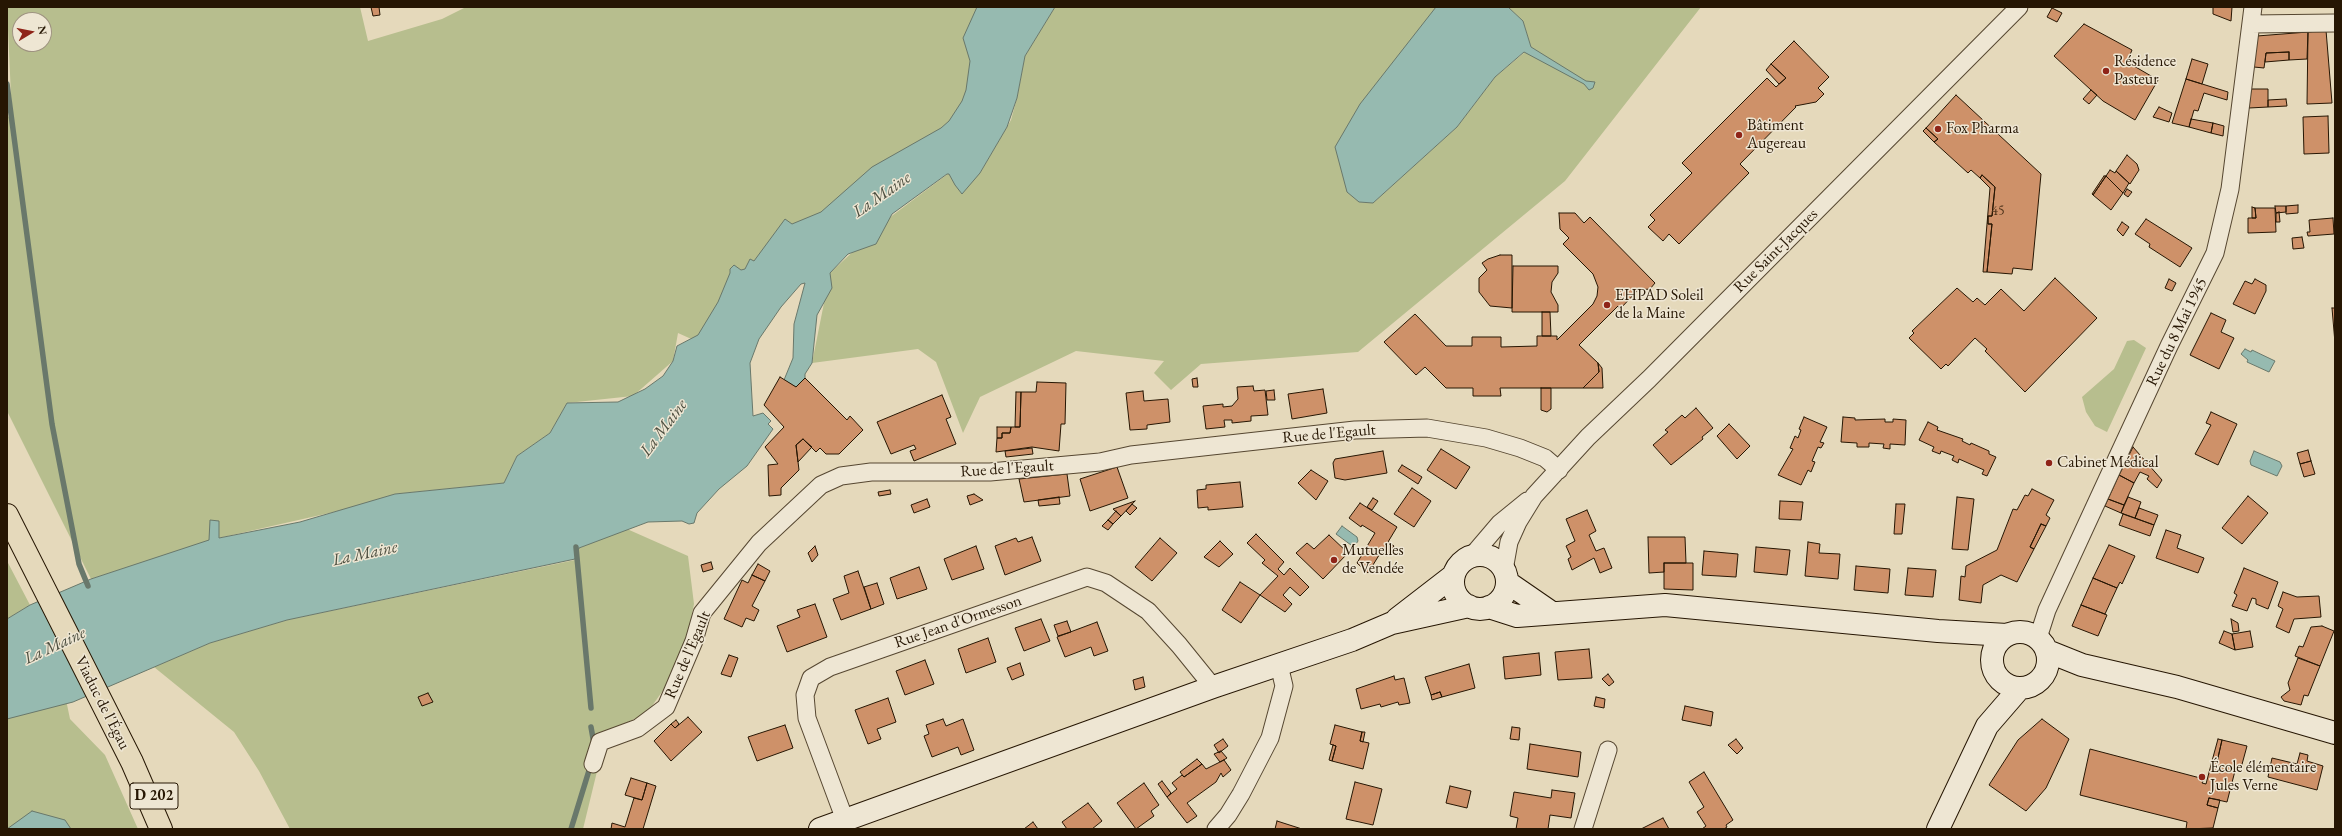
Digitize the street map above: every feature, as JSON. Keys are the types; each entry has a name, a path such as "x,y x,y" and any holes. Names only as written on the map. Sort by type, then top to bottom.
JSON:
{"main road":[{"name":"Viaduc de l'Égau","path":"7,515 132,762"},
{"path":"1392,623 1454,576 1464,560 1471,556 1487,556 1500,564 1506,576 1552,614"},
{"path":"1454,576 1456,594 1469,608 1517,616 1665,605 1946,631 2007,635 2023,632 2042,645 2082,665 2177,687 2335,733"},
{"path":"820,829 1213,687 1352,640 1392,623 1469,608 1502,598 1506,576"},
{"path":"1946,631 1969,645 2010,687 2019,689"},
{"path":"1987,726 1994,669 1995,646 2007,635"},
{"path":"2042,645 2048,663 2044,675"},
{"path":"1938,829 1987,726 2019,689 2034,684 2044,675 2082,665"},
{"name":"D 202","path":"132,762 161,829"},
{"name":"D 202","path":"132,762 177,829"}],"street":[{"name":"Rue Saint-Jacques","path":"1471,556 1500,522 1512,511 1534,496 1588,437 1649,379 2019,7"},
{"name":"Rue du 8 Mai 1945","path":"2042,645 2047,610 2169,346 2215,253 2230,189 2253,7"},
{"path":"2251,24 2335,23"},
{"name":"Rue de l'Egault","path":"593,764 600,742 638,728 666,707 694,641 702,614 759,543 821,485 841,476 871,472 941,473 1026,469 1355,430 1427,428 1486,438 1520,448 1545,458 1559,470"},
{"name":"Rue Saint-Jacques","path":"1506,576 1509,542 1518,522 1534,496"},
{"name":"Rue Jean d'Ormesson","path":"845,820 807,718 805,695 812,678 830,667 1087,577 1106,583 1148,611 1179,645 1213,687"},
{"path":"1216,829 1228,815 1241,794 1270,738 1284,686 1279,665"},
{"path":"1583,829 1608,750"}],"green space":[{"path":"7,7 360,7 368,41 442,19 466,7 994,7 964,128 698,342 678,333 673,361 633,396 567,403 550,433 517,456 504,483 395,494 356,507 219,538 91,579 7,411 7,116 12,118"},
{"path":"1055,7 1482,7 1359,202 1373,203 1457,127 1495,77 1531,47 1523,21 1508,7 1701,7 1565,181 1358,352 1201,364 1171,390 1154,373 1164,361 1076,351 980,397 963,433 936,362 918,349 812,363 830,273 889,218 949,173 980,173 1011,120 1025,56"},
{"path":"2134,340 2146,348 2107,432 2095,426 2086,412 2082,397 2114,369 2127,341"},
{"path":"627,529 688,556 694,604 687,639 669,682 647,713 600,735 601,755 583,829 290,829 259,771 234,732 154,667 210,643 287,620 575,560 579,548"},
{"path":"7,561 30,605 7,619"},
{"path":"64,690 70,719 105,755 138,829 7,829 7,708"}],"water":[{"name":"La Maine","path":"977,7 1055,7 1025,56 1017,98 1007,127 980,173 962,194 949,174 947,174 892,214 876,244 848,254 830,273 832,288 817,315 812,363 805,374 805,378 796,387 784,380 793,358 794,324 805,283 801,284 781,307 759,339 750,363 753,416 763,413 771,421 768,424 773,429 747,466 719,489 697,513 694,523 689,524 682,521 648,522 579,548 575,559 287,620 210,643 73,702 7,719 7,619 30,605 91,579 209,540 210,520 219,521 219,538 300,522 395,494 504,483 517,456 550,433 567,403 618,402 645,389 663,376 673,361 677,346 698,335 718,302 730,273 730,269 734,265 741,270 745,269 750,259 754,261 785,219 792,224 821,212 872,167 941,128 949,121 962,101 966,90 970,61 963,38"},
{"path":"1436,7 1508,7 1523,21 1531,47 1586,81 1595,82 1593,88 1589,90 1584,84 1524,52 1495,77 1457,127 1373,203 1359,202 1347,192 1335,147 1360,104"},
{"path":"2245,349 2251,352 2252,350 2275,361 2269,372 2247,362 2248,360 2241,354"},
{"path":"2254,451 2280,462 2282,466 2277,476 2251,465 2250,461"},
{"path":"1342,526 1357,537 1358,541 1356,544 1351,545 1336,534"},
{"path":"32,811 65,820 71,829 7,829"}],"building":[{"path":"371,7 379,7 380,15 373,16"},
{"path":"2213,7 2232,7 2231,21 2213,14"},
{"path":"2052,8 2062,13 2057,22 2047,17"},
{"name":"Résidence Pasteur","path":"2084,24 2132,50 2127,62 2158,80 2135,120 2103,101 2054,56"},
{"path":"2326,30 2332,103 2307,104 2308,32"},
{"path":"2308,32 2307,59 2289,60 2289,52 2266,53 2264,68 2254,67 2257,36"},
{"name":"Bâtiment Augereau","path":"1794,41 1829,77 1818,88 1824,94 1816,102 1795,106 1796,107 1740,164 1749,173 1679,244 1669,234 1663,241 1648,227 1655,220 1650,215 1692,173 1682,163 1767,78 1776,87 1786,78 1771,64"},
{"path":"2289,52 2289,60 2265,62 2266,53"},
{"path":"2192,59 2208,64 2202,84 2186,79"},
{"path":"1771,64 1786,78 1779,84 1766,70"},
{"path":"2186,79 2228,92 2227,100 2204,93 2198,111 2194,110 2189,127 2172,123"},
{"path":"2251,89 2268,89 2268,107 2249,108"},
{"path":"2091,90 2097,95 2089,104 2083,99"},
{"path":"1956,95 2041,174 2032,270 2013,268 2012,274 1987,272 1992,224 1988,224 1988,216 1992,216 1995,187 1982,175 1980,178 1971,170 1968,173 1934,142 1938,139 1926,128"},
{"path":"2286,99 2287,106 2268,107 2268,100"},
{"path":"2159,107 2172,113 2169,122 2153,117"},
{"path":"2328,116 2329,153 2304,154 2303,117"},
{"path":"2191,119 2213,123 2211,133 2189,127"},
{"path":"2213,123 2224,126 2223,136 2211,133"},
{"path":"1926,128 1938,139 1934,142 1923,131"},
{"path":"2127,155 2137,164 2139,170 2130,184 2116,171"},
{"path":"2110,170 2115,173 2116,171 2129,183 2123,193 2106,176"},
{"path":"1982,175 1995,187 1992,216 1988,216 1988,224 1992,224 1987,272 1983,272 1990,188 1980,178"},
{"path":"2104,176 2106,176 2093,195 2092,194"},
{"path":"2106,176 2123,193 2111,210 2093,195"},
{"path":"2127,189 2132,192 2128,197 2124,194"},
{"path":"2298,205 2298,213 2286,214 2286,206"},
{"path":"2275,206 2286,206 2286,212 2276,213"},
{"path":"2252,207 2255,208 2256,218 2252,218"},
{"path":"2255,208 2275,208 2276,232 2248,233 2248,218 2256,218"},
{"path":"2279,212 2280,222 2276,222 2276,213"},
{"name":"EHPAD Soleil de la Maine","path":"1559,213 1575,213 1584,223 1590,217 1655,283 1650,289 1638,290 1620,309 1618,306 1579,345 1598,363 1599,372 1583,388 1500,388 1501,396 1473,396 1473,388 1446,388 1425,367 1416,375 1384,342 1415,314 1446,346 1472,346 1472,337 1501,337 1501,347 1537,346 1537,336 1557,336 1557,340 1593,304 1597,296 1598,287 1593,274 1563,244 1569,238 1560,229"},
{"path":"2333,218 2334,234 2308,236 2307,232 2310,232 2309,220"},
{"path":"2146,219 2192,248 2180,267 2149,247 2150,244 2135,234"},
{"path":"2122,222 2129,227 2123,236 2117,230"},
{"path":"2302,237 2304,248 2293,249 2292,238"},
{"path":"1500,255 1512,255 1512,308 1490,306 1479,292 1479,278 1487,270 1482,263 1488,259"},
{"path":"1513,266 1558,266 1558,273 1552,282 1551,292 1558,305 1558,312 1512,312"},
{"path":"2055,278 2097,318 2025,392 1985,351 1987,349 1975,338 1948,366 1946,364 1941,369 1909,338 1914,333 1912,331 1957,288 1973,302 1977,298 1985,305 2001,289 2024,311"},
{"path":"2169,279 2176,283 2172,291 2165,288"},
{"path":"2255,279 2266,285 2266,291 2255,314 2233,304 2245,281 2252,284"},
{"path":"2332,308 2335,308 2335,343"},
{"path":"1542,312 1550,312 1551,336 1542,336"},
{"path":"2211,313 2226,320 2221,332 2234,338 2219,369 2190,355"},
{"path":"1598,363 1602,368 1603,388 1583,388 1599,372"},
{"path":"780,377 796,387 805,378 847,420 850,416 863,430 839,454 826,454 820,448 816,452 803,439 796,445 799,470 781,488 781,495 769,496 768,465 778,464 765,447 784,427 764,405"},
{"path":"1197,378 1198,387 1193,387 1192,379"},
{"path":"1037,382 1066,383 1065,424 1061,424 1059,451 1032,447 996,452 997,438 1002,438 1002,433 1010,433 1011,427 1020,427 1021,392 1036,392"},
{"path":"1253,386 1254,391 1265,390 1268,415 1251,416 1251,421 1232,423 1232,420 1224,420 1225,427 1206,429 1203,406 1223,404 1223,407 1232,406 1238,399 1237,387"},
{"path":"1541,388 1551,388 1551,409 1547,412 1541,410"},
{"path":"1323,389 1327,413 1292,419 1288,394"},
{"path":"1274,390 1275,400 1267,400 1266,391"},
{"path":"1143,391 1144,401 1168,399 1170,422 1147,425 1147,429 1130,430 1126,393"},
{"path":"1016,392 1021,392 1020,427 1015,427"},
{"path":"942,395 951,417 946,419 956,444 914,461 910,451 916,449 914,445 891,454 877,422"},
{"path":"1696,408 1713,428 1702,437 1703,439 1671,465 1653,445 1668,432 1665,430 1682,415 1685,418"},
{"path":"2211,412 2237,424 2218,465 2195,454 2211,425 2206,423"},
{"path":"1804,417 1827,427 1820,442 1824,443 1821,448 1818,447 1812,461 1815,462 1811,472 1808,470 1801,485 1778,475 1793,449 1790,448 1795,436 1798,438 1801,430 1799,429"},
{"path":"1843,417 1855,418 1855,420 1885,419 1885,422 1893,422 1893,419 1906,420 1905,445 1890,444 1890,449 1883,448 1884,444 1869,443 1869,447 1857,447 1857,443 1841,442"},
{"path":"1928,422 1938,427 1937,430 1963,439 1962,441 1970,445 1971,443 1989,451 1989,454 1996,457 1987,476 1982,474 1984,470 1959,459 1958,463 1952,460 1954,456 1941,451 1940,454 1932,451 1934,447 1919,440"},
{"path":"1729,424 1750,446 1737,459 1717,436"},
{"path":"997,427 1011,427 1010,433 1002,433 1002,438 997,438"},
{"path":"803,439 812,447 798,462 796,445"},
{"path":"2133,447 2162,480 2157,488 2147,479 2149,476 2140,472 2134,483 2119,475"},
{"path":"1032,448 1033,454 1006,457 1005,451"},
{"path":"1441,449 1470,467 1456,489 1427,470"},
{"path":"2308,450 2311,461 2300,464 2297,453"},
{"path":"1383,451 1387,473 1345,480 1335,478 1333,463 1335,459"},
{"path":"2311,461 2315,474 2304,477 2300,464"},
{"path":"1402,465 1422,477 1418,484 1398,471"},
{"path":"1117,467 1128,498 1090,511 1080,479"},
{"path":"1311,470 1328,481 1316,500 1298,483"},
{"path":"1067,474 1070,496 1024,502 1019,479"},
{"path":"2119,475 2134,483 2124,505 2108,499"},
{"path":"1240,482 1243,507 1208,510 1208,507 1198,508 1197,490 1206,489 1206,485"},
{"path":"1412,488 1431,501 1414,527 1394,514"},
{"path":"2032,489 2054,500 2046,515 2050,518 2046,526 2041,524 2030,547 2034,549 2017,582 2001,575 1983,585 1981,603 1959,600 1961,576 1965,577 1966,566 1997,550 2013,509 2017,510 2025,495 2028,496"},
{"path":"890,490 891,494 879,496 878,492"},
{"path":"974,494 983,500 970,505 967,496"},
{"path":"2248,496 2268,513 2242,544 2222,528"},
{"path":"1059,497 1060,504 1039,506 1038,500"},
{"path":"1957,497 1974,499 1968,550 1952,549"},
{"path":"2128,497 2141,502 2135,518 2121,513"},
{"path":"1373,498 1378,501 1372,510 1367,507"},
{"path":"927,499 930,507 914,513 911,505"},
{"path":"2108,499 2124,505 2121,513 2105,506"},
{"path":"1135,501 1121,516 1113,509"},
{"path":"1780,501 1803,502 1801,520 1779,519"},
{"path":"1360,503 1397,527 1388,542 1394,546 1387,556 1381,552 1368,573 1357,563 1375,533 1362,525 1361,527 1349,518"},
{"path":"1132,504 1137,508 1130,515 1126,511"},
{"path":"1896,504 1905,504 1902,534 1894,534"},
{"path":"2139,508 2158,515 2154,525 2135,518"},
{"path":"1587,510 1596,531 1589,535 1596,551 1604,548 1612,568 1600,573 1594,558 1572,570 1568,559 1571,557 1566,546 1575,541 1566,519"},
{"path":"1116,511 1121,516 1113,524 1108,520"},
{"path":"2123,514 2154,525 2150,536 2119,525"},
{"path":"1108,520 1113,524 1108,530 1102,526"},
{"path":"2041,524 2046,526 2034,549 2030,547"},
{"path":"2166,530 2181,535 2177,548 2204,558 2198,573 2156,558"},
{"path":"1256,534 1284,562 1278,569 1284,575 1290,568 1309,587 1300,596 1290,587 1283,595 1292,604 1285,612 1260,595 1278,576 1262,563 1265,560 1247,543"},
{"path":"1329,535 1348,553 1323,579 1296,553 1307,543 1314,549"},
{"path":"1032,537 1041,561 1005,575 995,546 1016,538 1018,542"},
{"path":"1648,537 1685,537 1686,563 1664,563 1664,572 1649,573"},
{"path":"1160,538 1177,553 1152,581 1135,567"},
{"path":"1220,541 1233,554 1219,567 1204,557"},
{"path":"1808,542 1820,544 1819,553 1840,554 1838,579 1805,576"},
{"path":"2109,545 2135,556 2122,584 2120,582 2117,588 2093,578"},
{"path":"815,546 818,555 812,562 808,553"},
{"path":"976,546 984,569 952,580 944,559"},
{"path":"1756,547 1790,550 1787,575 1754,572"},
{"path":"1704,551 1738,554 1736,577 1702,575"},
{"path":"711,562 713,569 703,572 701,565"},
{"path":"1664,563 1693,563 1693,590 1664,589"},
{"path":"758,564 770,571 765,581 752,575"},
{"path":"1856,566 1890,569 1888,593 1854,590"},
{"path":"919,567 927,589 897,599 890,578"},
{"path":"1908,568 1936,570 1933,597 1905,595"},
{"path":"2244,568 2278,582 2268,609 2256,604 2256,599 2252,598 2247,611 2232,606 2237,595 2234,593"},
{"path":"858,571 871,609 841,620 833,599 849,593 844,576"},
{"path":"752,575 765,581 752,606 759,610 754,621 746,618 742,627 724,619 742,580 748,583"},
{"path":"2093,578 2117,588 2105,614 2081,605"},
{"path":"1240,582 1260,595 1241,623 1222,610"},
{"path":"877,583 884,604 871,609 864,587"},
{"path":"2283,592 2297,597 2319,596 2321,617 2294,619 2289,633 2276,627 2283,609 2278,606"},
{"path":"815,604 827,637 787,652 777,626 800,617 797,610"},
{"path":"2081,605 2107,615 2098,636 2072,626"},
{"path":"1041,619 1050,641 1024,651 1015,628"},
{"path":"2231,619 2238,623 2239,631 2233,632"},
{"path":"1067,621 1071,632 1058,636 1054,625"},
{"path":"1097,622 1108,651 1094,656 1091,647 1065,657 1057,637"},
{"path":"2322,626 2334,631 2320,666 2295,656 2299,646 2303,647 2311,627"},
{"path":"2224,631 2232,634 2235,650 2219,643"},
{"path":"2250,631 2253,647 2235,650 2232,634"},
{"path":"988,638 996,662 966,673 958,649"},
{"path":"1589,649 1592,678 1558,680 1555,652"},
{"path":"1539,653 1541,675 1505,679 1503,657"},
{"path":"729,655 738,658 731,677 721,674"},
{"path":"2298,658 2320,666 2308,696 2304,695 2301,705 2284,701 2281,697 2290,690 2288,683"},
{"path":"925,660 934,684 905,695 896,671"},
{"path":"1020,663 1024,675 1012,680 1007,668"},
{"path":"1469,664 1475,688 1442,697 1440,692 1431,695 1425,677"},
{"path":"1608,674 1614,682 1609,686 1602,679"},
{"path":"1394,676 1395,680 1404,678 1410,703 1399,705 1398,702 1381,707 1380,704 1361,709 1356,689"},
{"path":"1143,677 1145,687 1135,690 1133,680"},
{"path":"1440,692 1442,697 1432,700 1431,695"},
{"path":"428,693 433,702 422,706 418,697"},
{"path":"1596,697 1605,699 1604,708 1594,706"},
{"path":"888,698 896,722 877,729 881,739 868,744 855,710"},
{"path":"1685,706 1713,712 1711,726 1682,720"},
{"path":"688,717 702,732 671,761 654,741 671,724 675,728"},
{"path":"943,719 946,726 963,719 974,750 961,755 958,747 932,757 924,736 929,734 926,725"},
{"path":"2042,719 2069,739 2046,788 2026,811 1989,785 2018,740"},
{"path":"676,720 679,724 675,728 671,724"},
{"path":"785,725 793,748 757,761 748,737"},
{"path":"1335,725 1362,732 1360,741 1369,743 1363,769 1332,761 1336,746 1330,744"},
{"path":"1512,727 1520,728 1519,740 1510,739"},
{"path":"1362,732 1365,732 1363,742 1360,741"},
{"path":"1223,739 1228,746 1219,753 1214,745"},
{"path":"1736,739 1743,748 1737,754 1728,745"},
{"path":"2218,739 2222,740 2217,762 2212,761"},
{"path":"2222,740 2247,746 2241,768 2236,767 2227,802 2209,798 2207,805 2218,808 2213,828 2186,829 2187,822 2080,795 2090,749 2204,779 2202,783 2206,784 2212,761 2217,762"},
{"path":"1530,744 1581,752 1578,777 1527,769"},
{"path":"1333,745 1336,746 1332,761 1329,760"},
{"path":"1221,751 1227,758 1220,762 1214,754"},
{"path":"2300,753 2308,755 2307,761 2323,766 2317,790 2268,777 2272,758 2297,764"},
{"path":"1197,759 1202,764 1184,777 1180,772"},
{"path":"1224,760 1231,770 1223,777 1221,773 1216,782 1187,803 1197,816 1187,823 1167,797 1177,789 1172,783 1182,775 1184,777 1202,764 1206,769"},
{"path":"1704,772 1733,820 1726,825 1727,827 1724,829 1702,829 1706,826 1697,812 1704,807 1689,782"},
{"path":"631,778 647,783 642,800 625,795"},
{"path":"1162,781 1171,793 1167,797 1158,784"},
{"path":"1355,782 1382,789 1373,825 1346,819"},
{"path":"647,783 656,786 643,829 611,829 612,823 625,827 634,798 642,800"},
{"path":"1144,783 1159,805 1151,811 1154,816 1136,829 1117,803"},
{"path":"1450,786 1471,791 1467,808 1446,803"},
{"path":"1552,790 1575,793 1571,818 1550,815 1548,829 1516,829 1518,818 1510,816 1514,792 1551,798"},
{"path":"2209,798 2220,800 2218,808 2207,805"},
{"path":"1088,803 1102,821 1092,829 1067,829 1062,822"},
{"path":"1663,818 1669,829 1641,829"},
{"path":"1277,821 1302,829 1275,829"},
{"path":"1033,822 1038,829 1024,829"}],"waterway":[{"path":"7,84 52,424 79,564 88,586"},
{"path":"576,547 591,708"},
{"path":"591,727 594,744"},
{"path":"571,829 591,764"}],"place":[{"name":"Résidence Pasteur","path":"2106,71"},
{"name":"Fox Pharma","path":"1938,129"},
{"name":"Bâtiment Augereau","path":"1739,135"},
{"name":"EHPAD Soleil de la Maine","path":"1607,305"},
{"name":"Cabinet Médical","path":"2049,463"},
{"name":"Mutuelles de Vendée","path":"1334,560"},
{"name":"École élémentaire Jules Verne","path":"2202,777"}]}
